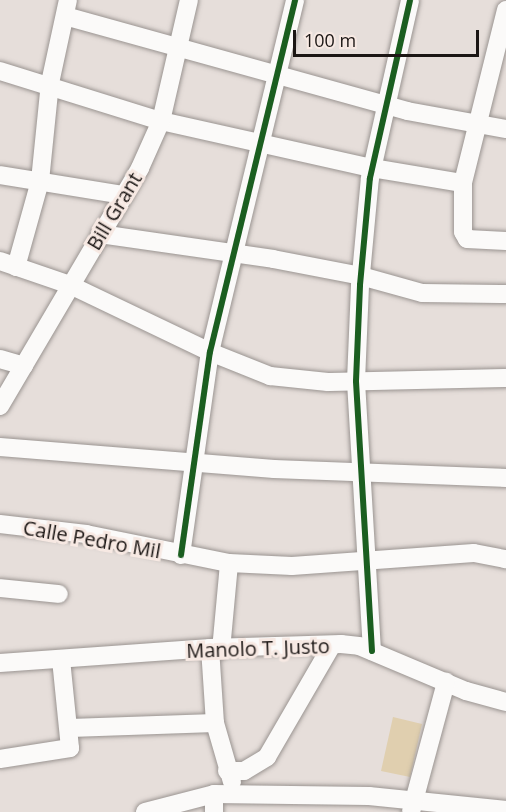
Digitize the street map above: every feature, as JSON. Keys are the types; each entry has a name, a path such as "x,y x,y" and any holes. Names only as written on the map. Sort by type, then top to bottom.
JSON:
{"street":[{"name":"Bill Grant","path":"0,406 124,195 161,121 189,0"},
{"path":"181,555 210,352 295,0"},
{"path":"372,651 356,381 361,276 372,168 410,0"},
{"path":"506,129 475,126 385,106 276,73 178,49 66,8 50,83 40,181 8,264 70,285 210,352 270,376 356,381 506,378"},
{"path":"506,10 475,126 463,183 464,236 506,241"},
{"path":"0,71 50,83 161,121 260,140 372,168 463,183"},
{"path":"0,175 124,195"},
{"path":"100,234 233,253 361,276 422,293 506,294"},
{"path":"0,359 24,366"},
{"path":"0,447 194,463 506,478"},
{"name":"Calle Pedro Mil","path":"0,524 86,534 229,563 292,566 474,553 506,559"},
{"path":"229,563 216,649 215,723 227,771 238,794"},
{"path":"0,588 59,594"},
{"path":"227,771 244,771 267,757 332,645"},
{"name":"Manolo T. Justo","path":"0,663 216,649 332,645 372,651 446,682 506,702"},
{"path":"0,759 68,751 72,743 61,659"},
{"path":"412,807 446,682"},
{"path":"70,728 215,723"},
{"path":"145,812 214,803 238,794 369,796 412,807 506,810"}],"shaded area":[{"path":"393,717 422,724 410,777 381,771"}],"cycle path":[{"path":"181,555 210,352 295,0"},
{"path":"372,651 356,381 360,285 370,178 410,0"}]}
